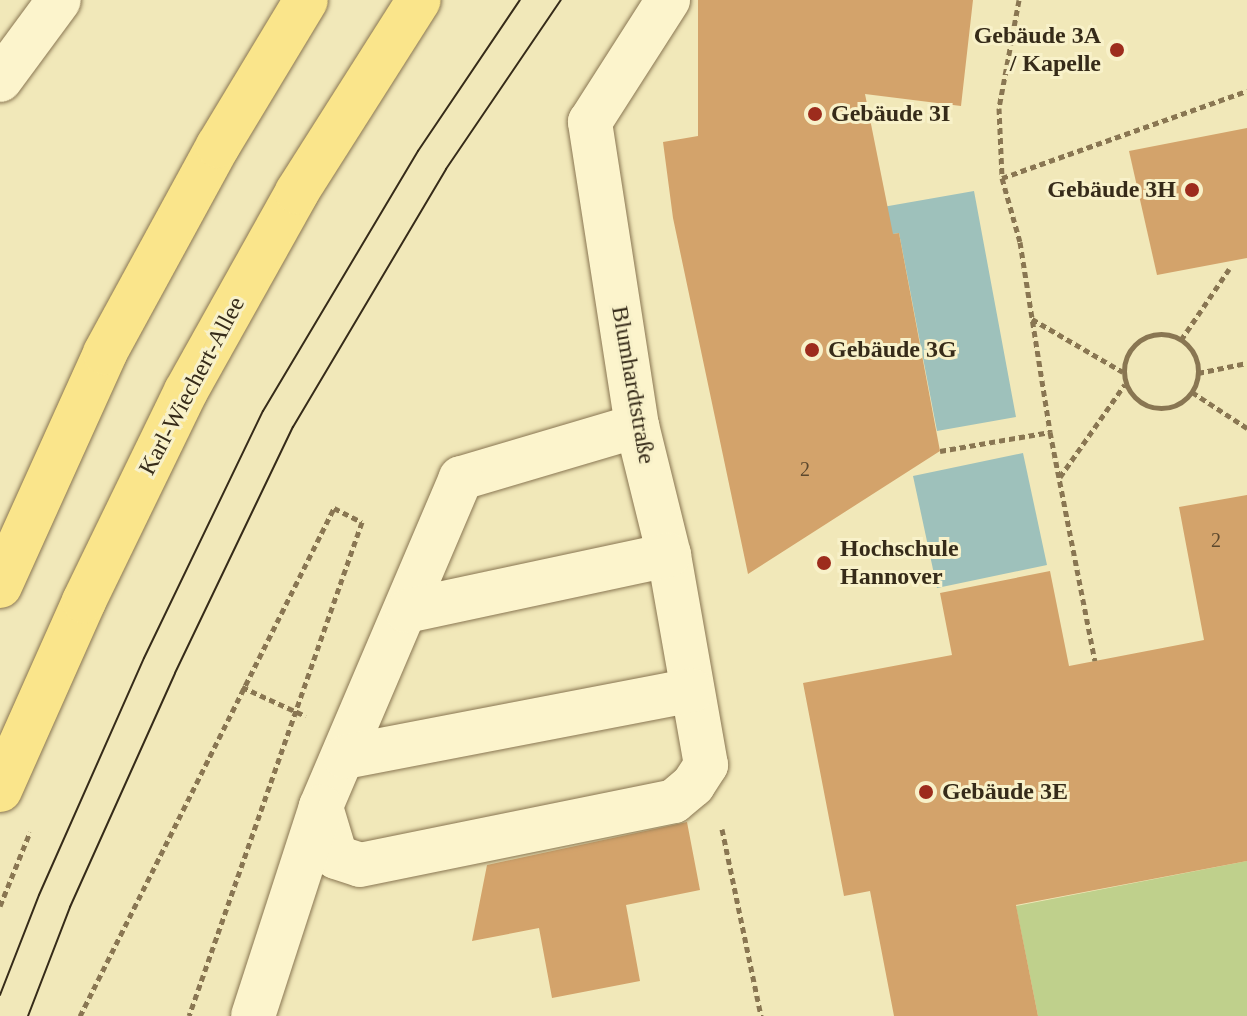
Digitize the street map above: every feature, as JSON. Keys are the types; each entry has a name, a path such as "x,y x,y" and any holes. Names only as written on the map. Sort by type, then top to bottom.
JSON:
{"main road":[{"path":"0,586 105,353 218,146 306,0"},
{"name":"Karl-Wiechert-Allee","path":"0,790 84,601 186,391 297,192 419,0"}],"street":[{"path":"0,80 59,0"},
{"name":"Blumhardtstraße","path":"668,0 590,122 637,426 669,555 706,765 693,785"},
{"path":"253,1016 321,807 345,757 461,478 637,426"},
{"path":"407,611 669,555"},
{"path":"345,757 692,690"},
{"path":"321,807 336,857 360,865 674,801 693,785"}],"path":[{"path":"1019,0 999,108 1002,178 1020,242 1050,432 1095,661"},
{"path":"1002,178 1247,91"},
{"path":"1181,340 1229,269"},
{"path":"1032,319 1124,372"},
{"path":"1158,333 1181,340 1196,358 1198,373 1192,392 1182,402 1158,409 1135,399 1125,383 1124,372 1127,353 1145,337 1158,333"},
{"path":"1198,373 1247,363"},
{"path":"1059,478 1125,383"},
{"path":"1192,392 1247,428"},
{"path":"940,451 1050,432"},
{"path":"80,1016 334,508 362,522 189,1016"},
{"path":"242,687 296,713"},
{"path":"693,785 717,806 761,1016"}],"green space":[{"path":"1247,861 1247,1016 1038,1016 1016,906"}],"water":[{"path":"974,191 1016,417 937,431 899,233 865,239 860,211"},
{"path":"1023,453 1047,565 937,588 913,476"}],"building":[{"path":"698,0 973,0 961,106 865,94 893,234 899,233 940,451 748,574 673,218 663,142 698,136"},
{"name":"Gebäude 3H","path":"1247,128 1247,258 1157,275 1129,151"},
{"name":"Gebäude 3E","path":"1247,495 1247,861 1016,905 1038,1016 894,1016 870,891 844,896 803,683 952,655 940,593 1050,571 1069,666 1204,640 1179,507"},
{"path":"687,822 700,890 626,905 640,981 552,998 539,928 472,941 487,865"}],"tram line":[{"path":"0,995 39,895 144,658 263,411 418,151 520,0"},
{"path":"28,1016 70,907 175,673 293,427 446,169 561,0"}],"place":[{"name":"Gebäude 3A / Kapelle","path":"1117,50"},
{"name":"Gebäude 3I","path":"815,114"},
{"name":"Gebäude 3H","path":"1192,190"},
{"name":"Gebäude 3G","path":"812,350"},
{"name":"Hochschule Hannover","path":"824,563"},
{"name":"Gebäude 3E","path":"926,792"}]}
